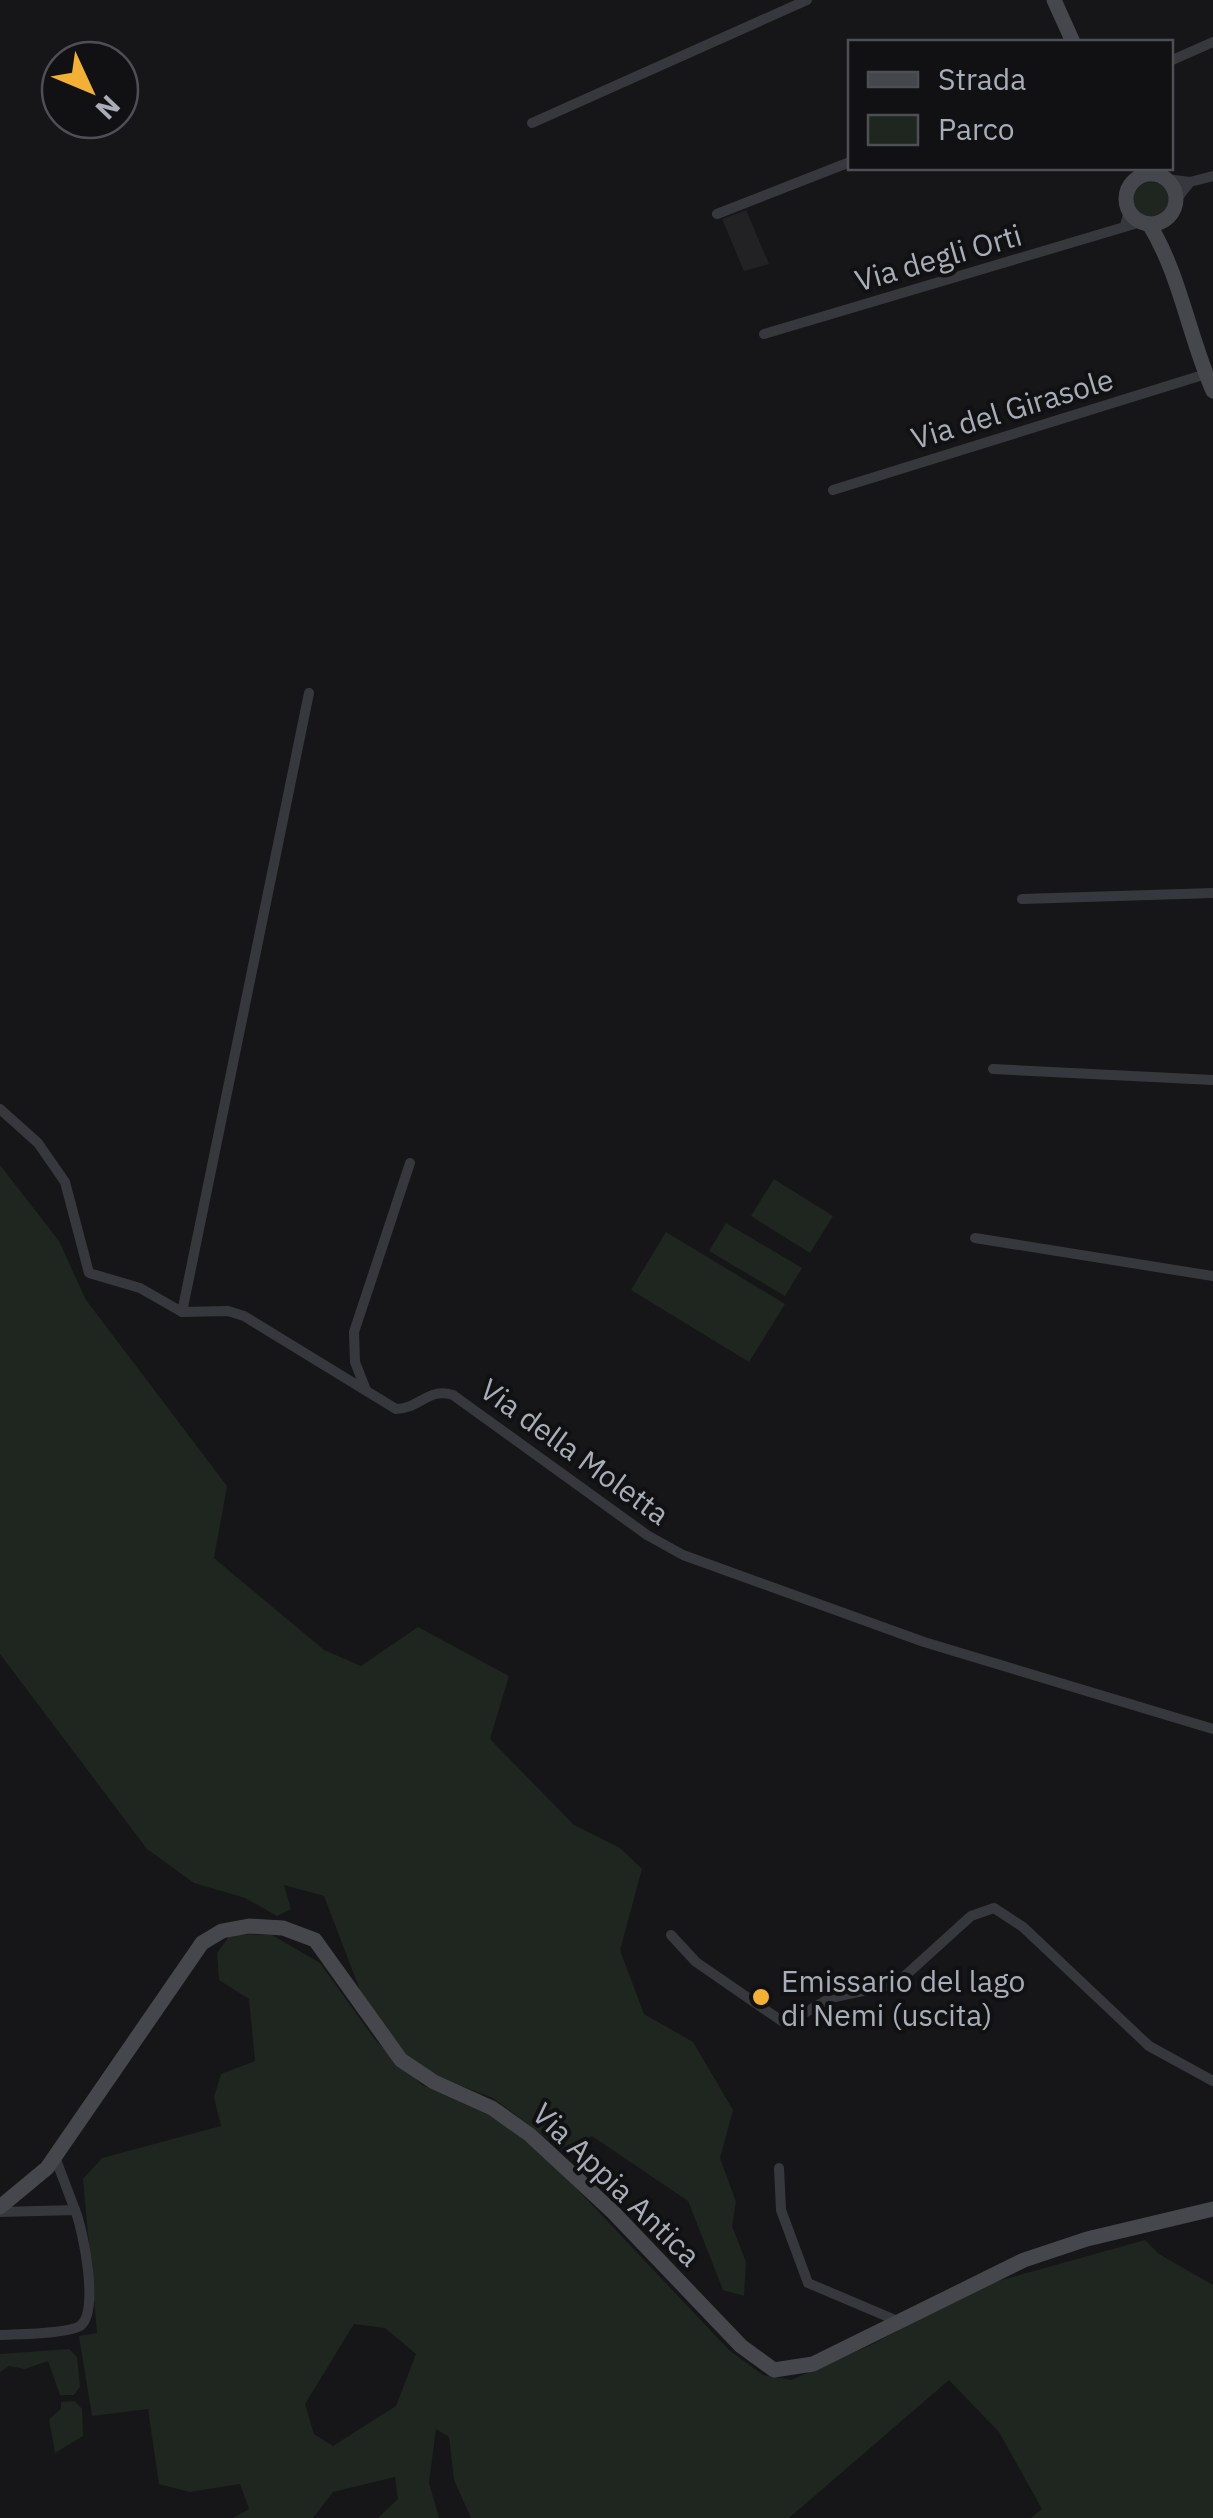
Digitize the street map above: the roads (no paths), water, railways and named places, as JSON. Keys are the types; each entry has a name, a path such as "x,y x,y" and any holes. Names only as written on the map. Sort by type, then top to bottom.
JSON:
{"street":[{"path":"532,123 807,0"},
{"path":"1054,0 1072,40"},
{"path":"1173,59 1213,42"},
{"path":"717,214 848,163"},
{"path":"1130,170 1136,220 1166,252"},
{"path":"1130,186 1154,173 1190,182 1213,176"},
{"path":"1154,173 1173,207"},
{"path":"1190,182 1173,207 1166,252 1188,329 1213,391"},
{"path":"1136,220 1173,207"},
{"name":"Via degli Orti","path":"764,334 1136,220"},
{"name":"Via del Girasole","path":"832,490 1206,374"},
{"path":"0,1109 43,1148 65,1182 89,1273 140,1288 182,1312 308,694"},
{"path":"1022,899 1213,893"},
{"path":"992,1070 1213,1080"},
{"path":"366,1391 354,1362 354,1332 410,1163"},
{"path":"974,1238 1213,1276"},
{"name":"Via della Moletta","path":"182,1312 228,1310 244,1316 366,1391 403,1409 435,1392 453,1394 651,1537 688,1556 959,1653 1213,1729"},
{"path":"671,1936 696,1962 786,2024 830,1998 896,1984 971,1916 991,1907 1023,1927 1148,2046 1213,2081"},
{"name":"Via Appia Antica","path":"0,2210 55,2157 205,1940 237,1927 288,1929 310,1937 326,1951 401,2060 427,2079 501,2114 539,2142 766,2367 800,2369 1038,2254 1213,2210"},
{"path":"0,2336 76,2328 86,2318 85,2244 55,2157"},
{"path":"778,2168 781,2210 808,2284 901,2322"},
{"path":"0,2210 75,2210"}],"place":[{"name":"Emissario del lago di Nemi (uscita)","path":"761,1997"}]}
